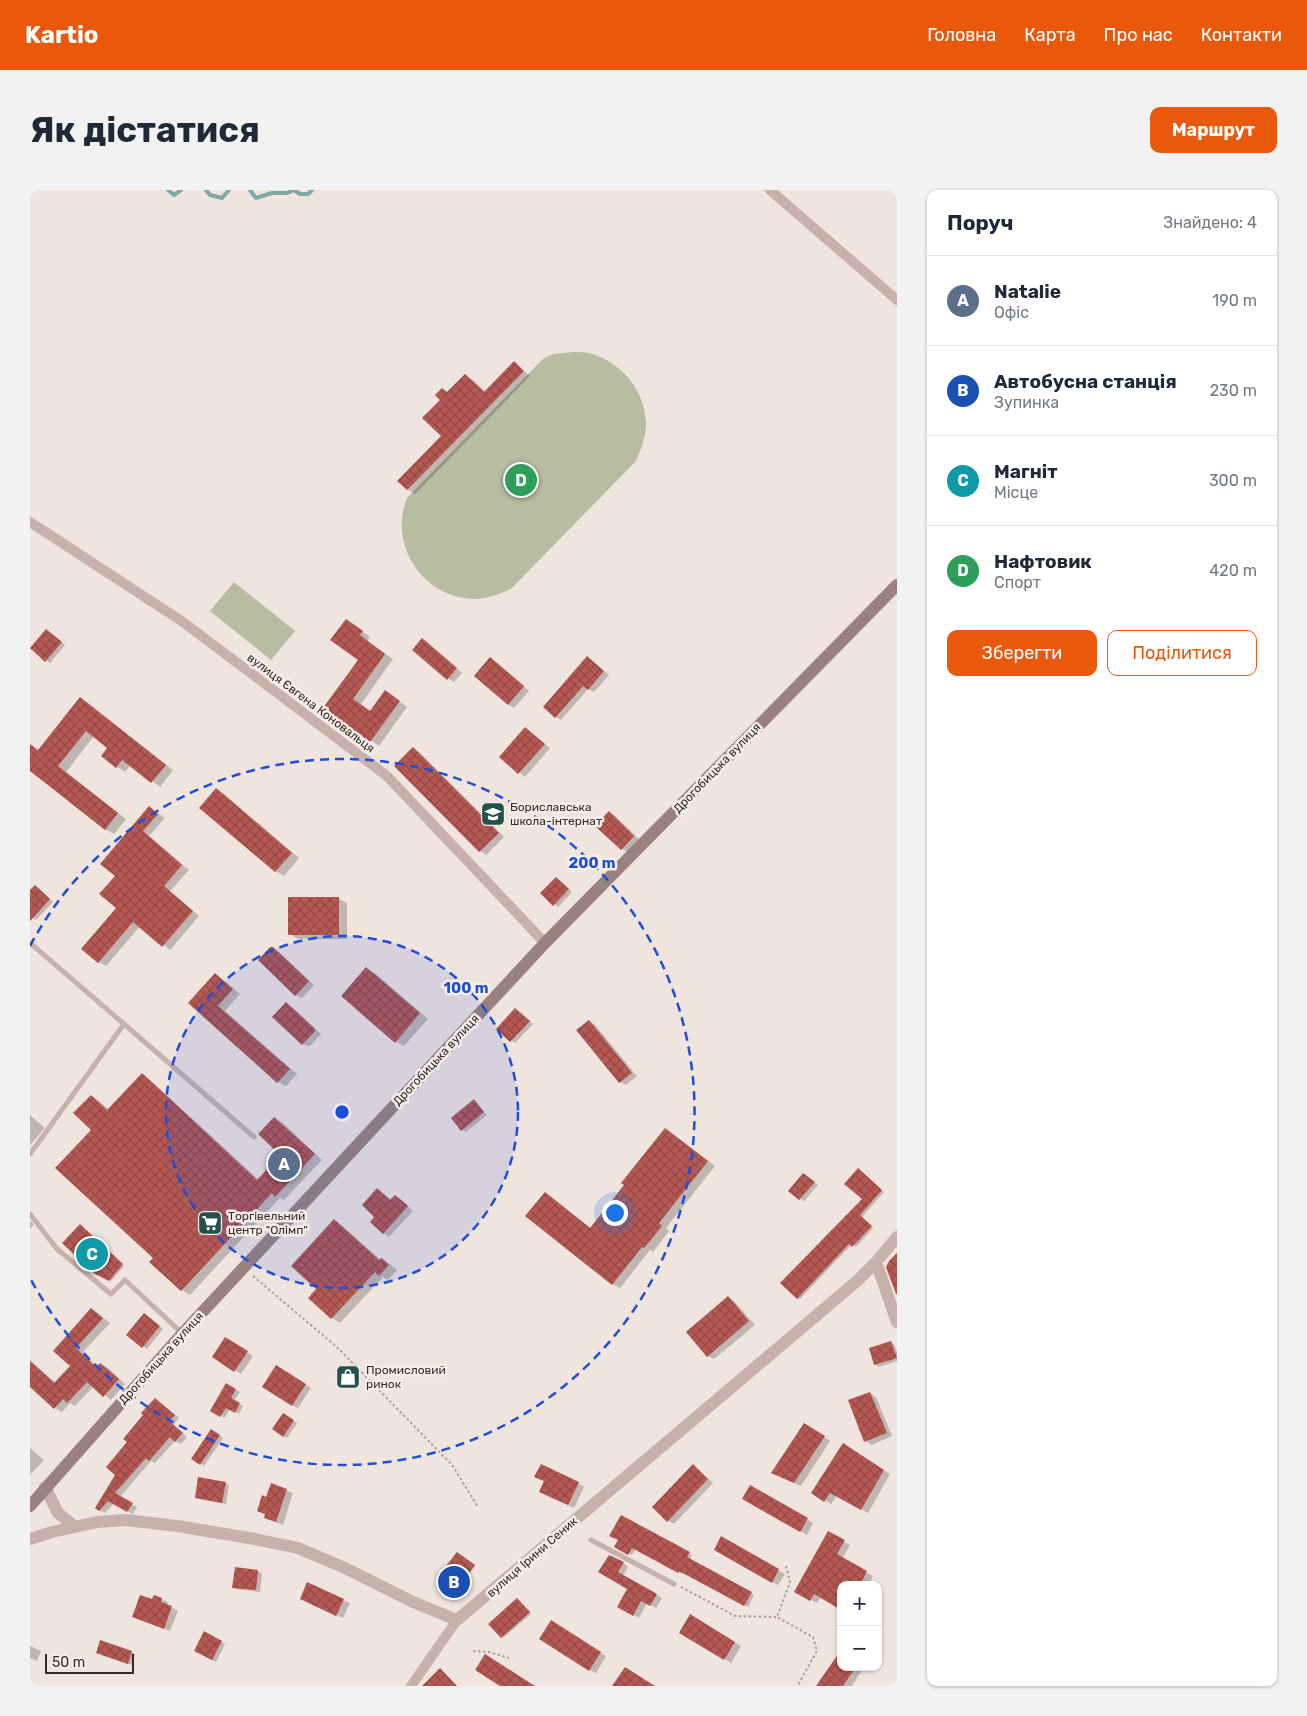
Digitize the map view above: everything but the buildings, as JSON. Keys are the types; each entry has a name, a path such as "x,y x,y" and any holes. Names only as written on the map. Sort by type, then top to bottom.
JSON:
{"main road":[{"name":"Дрогобицька вулиця","path":"30,1506 182,1334 545,943 897,585"}],"street":[{"path":"770,190 897,300"},
{"name":"вулиця Євгена Коновальця","path":"30,522 183,622 387,776 545,943"},
{"name":"вулиця Ірини Сеник","path":"457,1620 857,1281 897,1237"},
{"path":"876,1262 897,1322"},
{"path":"45,1487 58,1513 74,1527"},
{"path":"30,1539 97,1522 126,1520 178,1526 298,1548 345,1568 413,1602 457,1620 411,1686"}],"lane":[{"path":"30,943 254,1137"},
{"path":"30,1154 124,1024"},
{"path":"30,1214 56,1249 111,1294 125,1280 182,1334"},
{"path":"591,1540 674,1584"}],"path":[{"path":"244,1268 339,1349 452,1465 478,1507"},
{"path":"777,1617 790,1582 786,1566"},
{"path":"674,1584 735,1616 777,1617 813,1637 817,1651 799,1686"},
{"path":"473,1651 489,1652 509,1658"}],"green space":[{"path":"585,352 603,358 622,372 637,390 645,412 646,428 636,461 511,589 488,597 474,599 456,596 439,589 425,579 414,566 406,550 402,533 402,516 407,498 544,358 554,354"},
{"path":"234,582 295,631 271,660 210,611"}],"waterway":[{"path":"168,190 174,195 181,190"},
{"path":"206,190 210,195 222,198 229,190"},
{"path":"250,190 256,198 272,193 287,193 294,190"},
{"path":"294,190 300,194 308,194 312,190"}],"place":[{"name":"Нафтовик","path":"521,480"},
{"name":"Бориславська школа-інтернат","path":"493,814"},
{"name":"Natalie","path":"284,1164"},
{"name":"Торгівельний центр \"Олімп\"","path":"210,1223"},
{"name":"Магніт","path":"92,1254"},
{"name":"Промисловий ринок","path":"348,1377"},
{"name":"Автобусна станція","path":"454,1582"}]}
